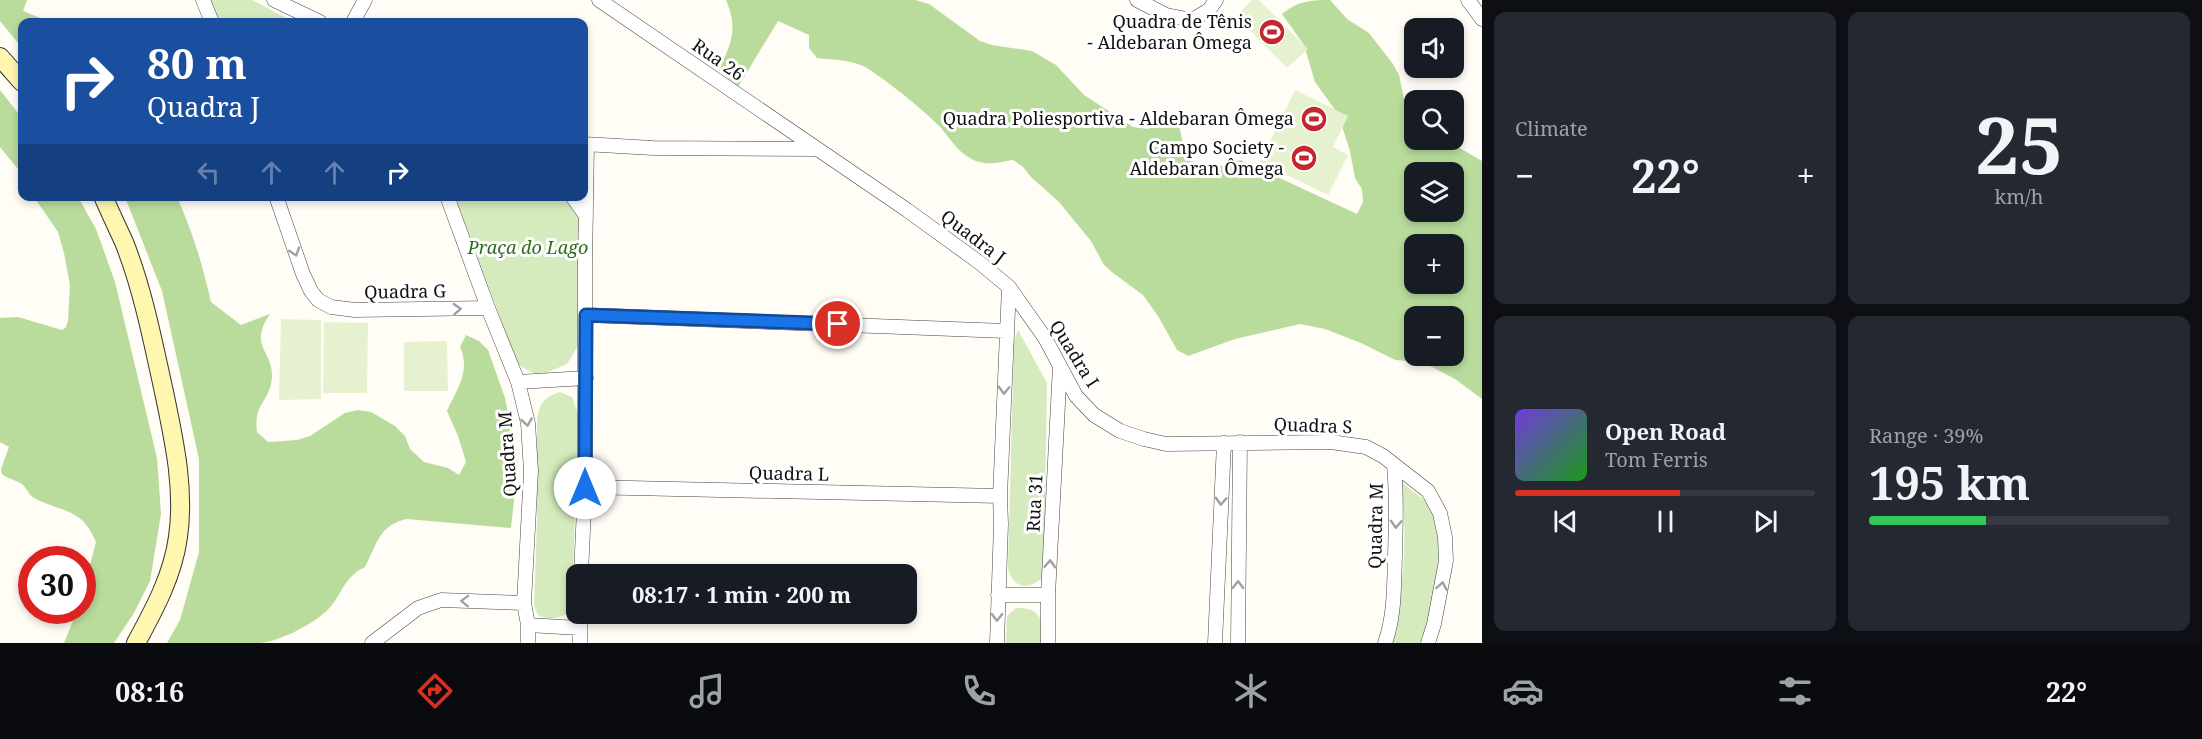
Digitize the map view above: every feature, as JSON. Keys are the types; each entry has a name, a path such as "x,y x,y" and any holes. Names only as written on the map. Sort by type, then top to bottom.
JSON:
{"street":[{"path":"203,0 210,18"},
{"path":"274,0 312,18"},
{"path":"355,18 365,0"},
{"name":"Rua 26","path":"599,0 816,150"},
{"path":"1137,0 1166,15 1192,20 1209,10 1216,0"},
{"path":"1468,0 1482,19"},
{"path":"0,57 18,77"},
{"path":"588,144 653,148 816,150"},
{"name":"Quadra J","path":"816,150 907,210 1009,287 1006,331"},
{"path":"105,201 136,276 157,357 176,448 180,499 178,538 165,586 136,643"},
{"name":"Quadra G","path":"278,201 307,282 318,300 331,307 355,310 488,308"},
{"path":"449,201 488,308"},
{"path":"576,201 586,216"},
{"path":"581,564 585,488 586,201"},
{"name":"Quadra I","path":"1009,287 1045,338 1076,396 1094,415 1120,431 1166,444 1224,443"},
{"name":"Quadra M","path":"488,308 518,382 528,423 531,471 524,603 528,643"},
{"path":"586,315 1006,331 997,643"},
{"name":"Rua 31","path":"1048,643 1048,595 1060,366"},
{"path":"518,382 586,378"},
{"path":"1238,643 1240,442"},
{"name":"Quadra S","path":"1224,443 1331,442 1366,447 1394,465"},
{"path":"1215,643 1224,443"},
{"name":"Quadra M","path":"1385,643 1390,628 1393,597 1397,490 1394,465"},
{"name":"Quadra M","path":"1394,465 1428,491 1440,513 1445,537 1446,561 1443,585 1428,643"},
{"name":"Quadra L","path":"585,488 1000,496"},
{"path":"998,595 1048,595"},
{"path":"372,643 418,608 441,600 524,603"},
{"path":"579,624 579,643"},
{"path":"528,625 579,628"}],"green space":[{"path":"0,0 27,0 23,11 40,18 18,18 18,43 0,21"},
{"path":"209,0 252,0 286,18 216,18"},
{"path":"726,0 915,0 929,4 980,41 1032,51 1056,65 1084,95 1133,127 1148,129 1169,114 1179,125 1188,156 1200,166 1216,167 1241,160 1357,214 1363,202 1362,189 1355,178 1350,151 1338,114 1315,82 1304,45 1282,14 1304,2 1330,0 1347,19 1369,33 1399,75 1404,98 1404,150 1463,150 1482,161 1482,399 1455,379 1429,366 1464,366 1464,306 1404,306 1404,361 1395,360 1325,329 1300,324 1235,339 1188,356 1177,350 1143,295 1104,265 1091,241 1059,202 1023,167 1013,160 985,163 969,158 920,108 894,87 861,65 849,61 817,58 809,48 809,35 778,21 738,87 719,70 730,43 732,19"},
{"name":"Quadra de Tênis - Aldebaran Ômega","path":"1252,0 1259,0 1308,49 1287,68 1236,16"},
{"path":"0,90 18,113 18,169 0,147"},
{"name":"Campo Society - Aldebaran Ômega","path":"1295,90 1348,116 1333,147 1348,155 1328,195 1260,162"},
{"path":"37,201 80,201 96,229 115,282 157,458 161,514 150,581 134,613 114,643 64,643 72,624 96,624 96,542 91,531 78,517 34,498 23,485 2,474 1,469 9,447 0,442 0,318 18,317 62,330 66,327 70,285 58,232"},
{"path":"127,201 179,201 197,248 211,302 241,325 270,314 261,335 272,373 271,384 257,416 257,432 268,442 297,440 310,436 345,413 358,410 371,412 395,426 405,436 410,449 424,462 448,468 459,475 466,462 447,411 463,372 464,364 460,347 466,335 479,341 488,350 505,398 518,463 511,528 407,519 398,522 390,526 380,537 365,567 351,577 329,608 317,619 301,628 285,636 260,643 167,643 180,620 199,552 199,459 162,291"},
{"name":"Praça do Lago","path":"456,201 568,201 579,214 579,344 567,364 539,376 518,365"},
{"path":"281,319 321,320 321,399 279,400"},
{"path":"324,322 368,323 367,393 323,393"},
{"path":"1018,330 1047,383 1044,565 1042,578 1026,586 1013,580 1008,568 1014,341"},
{"path":"447,341 448,391 404,391 404,342"},
{"path":"560,392 572,397 578,414 573,564 566,564 566,614 550,619 538,615 534,606 537,420 539,409 550,396"},
{"path":"1401,482 1424,500 1435,518 1440,550 1431,610 1420,643 1392,643 1404,563"},
{"path":"1016,608 1031,610 1039,617 1042,643 1006,643 1007,616"}],"place":[{"name":"Quadra de Tênis - Aldebaran Ômega","path":"1272,32"},
{"name":"Quadra Poliesportiva - Aldebaran Ômega","path":"1314,119"},
{"name":"Campo Society - Aldebaran Ômega","path":"1304,158"}],"route":[{"path":"585,488 586,315 838,324"}]}
